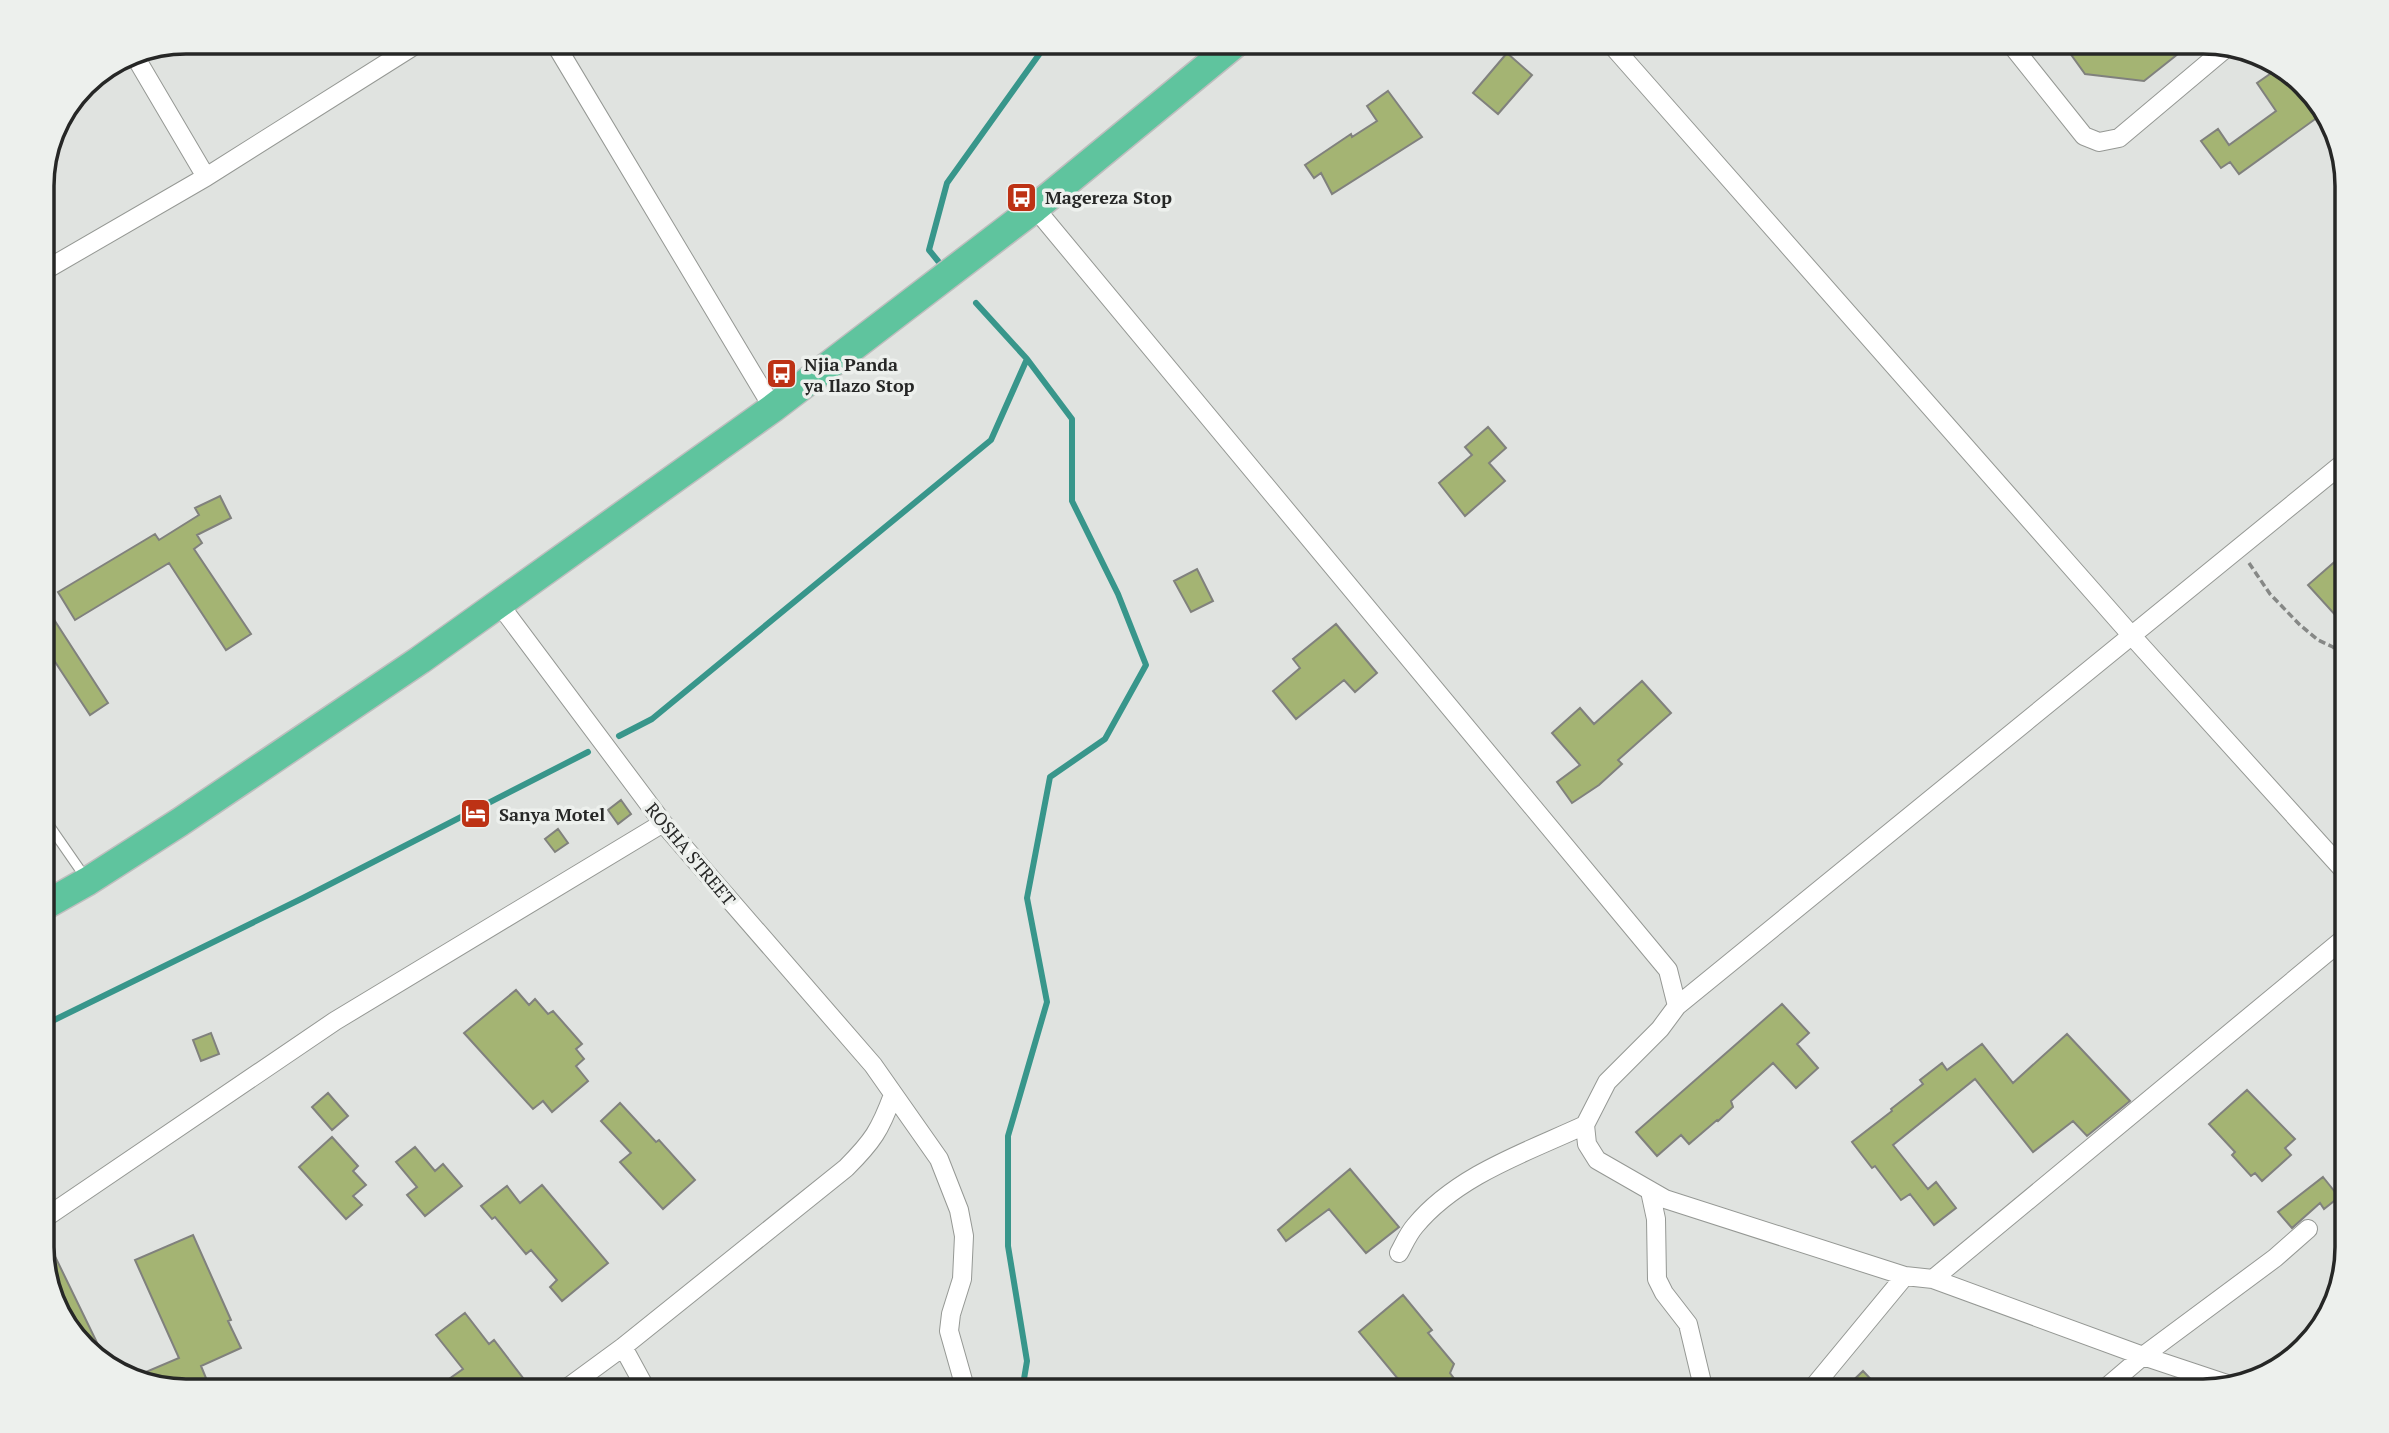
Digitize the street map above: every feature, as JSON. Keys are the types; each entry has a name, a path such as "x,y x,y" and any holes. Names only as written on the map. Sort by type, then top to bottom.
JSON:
{"highway":[{"path":"55,900 180,822 500,605 773,408 1035,208 1222,54"}],"street":[{"path":"1620,54 2132,636 2335,860"},
{"path":"2019,54 2084,136 2099,142 2119,138 2218,55"},
{"path":"55,264 206,177 400,55"},
{"path":"562,55 773,408"},
{"path":"139,63 206,177"},
{"path":"1035,208 1668,970 1677,1006"},
{"path":"2211,1379 1933,1279 1905,1276 1665,1199 1597,1160 1587,1144 1585,1125 1606,1082 1660,1030 1677,1006 2334,471"},
{"name":"ROSHA STREET","path":"500,605 663,823 873,1065 939,1159 959,1210 964,1236 963,1269 948,1331 963,1379"},
{"path":"55,1211 335,1021 663,823"},
{"path":"1933,1279 2335,946"},
{"path":"579,1379 846,1168 880,1129 893,1095"},
{"path":"1399,1253 1414,1226 1450,1194 1488,1170 1585,1125"},
{"path":"1650,1191 1656,1219 1657,1279 1664,1293 1688,1324 1701,1379"},
{"path":"2116,1379 2275,1258 2308,1229"},
{"path":"1820,1379 1905,1276"},
{"path":"623,1347 640,1379"}],"lane":[{"path":"55,834 88,881"}],"path":[{"path":"2240,549 2270,594 2300,625 2318,640 2334,649"}],"building":[{"path":"1506,54 1532,75 1498,114 1473,93"},
{"path":"2071,54 2178,54 2144,81 2085,74"},
{"path":"2271,73 2296,93 2316,119 2239,174 2230,162 2221,168 2201,141 2218,129 2229,145 2276,111 2257,83"},
{"path":"1388,91 1422,137 1332,194 1321,173 1314,178 1305,165 1351,134 1352,137 1377,121 1367,106"},
{"path":"1488,427 1506,448 1489,463 1505,481 1465,516 1439,483 1472,455 1465,447"},
{"path":"220,496 231,518 197,535 202,543 194,549 251,634 226,650 169,563 75,620 58,592 155,534 159,540 199,515 195,508"},
{"path":"2334,562 2334,614 2308,585"},
{"path":"1197,569 1213,601 1191,612 1174,581"},
{"path":"55,621 108,703 90,715 55,662"},
{"path":"1336,624 1377,673 1355,692 1344,680 1296,719 1273,691 1300,668 1293,659"},
{"path":"1642,681 1671,713 1618,760 1622,764 1599,785 1572,803 1557,782 1580,765 1552,733 1580,708 1594,724"},
{"path":"621,800 631,814 618,824 608,810"},
{"path":"558,829 568,843 555,852 545,839"},
{"path":"516,990 529,1005 535,999 548,1014 553,1011 582,1044 576,1049 584,1059 576,1066 588,1081 552,1112 543,1101 533,1109 464,1033"},
{"path":"1782,1004 1809,1033 1797,1044 1818,1068 1796,1088 1773,1063 1731,1101 1733,1107 1718,1121 1689,1144 1681,1135 1657,1156 1636,1132"},
{"path":"211,1033 219,1054 201,1061 193,1040"},
{"path":"2067,1034 2130,1101 2087,1136 2073,1121 2033,1152 1975,1079 1893,1145 1928,1189 1936,1182 1956,1208 1934,1225 1910,1194 1901,1200 1852,1142 1923,1084 1920,1080 1942,1063 1947,1070 1982,1044 2013,1083"},
{"path":"2247,1090 2295,1139 2285,1148 2291,1155 2262,1181 2255,1173 2251,1176 2232,1155 2235,1152 2209,1124"},
{"path":"328,1093 348,1116 332,1130 312,1107"},
{"path":"620,1103 656,1142 659,1140 695,1180 663,1209 620,1162 631,1153 601,1121"},
{"path":"332,1137 358,1166 353,1171 366,1185 353,1196 362,1205 346,1219 299,1167"},
{"path":"415,1147 435,1171 443,1164 462,1186 425,1216 407,1195 417,1187 396,1162"},
{"path":"1350,1169 1399,1227 1366,1253 1329,1209 1286,1241 1278,1230"},
{"path":"2323,1177 2335,1192 2335,1200 2324,1209 2320,1203 2292,1228 2278,1212"},
{"path":"542,1185 608,1263 562,1301 550,1287 557,1280 531,1250 526,1254 495,1217 492,1219 481,1206 507,1186 520,1203"},
{"path":"193,1235 241,1348 201,1366 206,1379 169,1378 146,1372 179,1358 135,1260"},
{"path":"55,1256 98,1344 82,1327 64,1297"},
{"path":"1403,1295 1432,1330 1428,1333 1454,1364 1450,1373 1454,1379 1398,1379 1359,1332"},
{"path":"465,1313 489,1344 494,1340 524,1379 449,1379 463,1369 436,1335"},
{"path":"1863,1371 1871,1379 1855,1379"}],"waterway":[{"path":"938,261 929,250 947,183 1039,55"},
{"path":"619,736 652,719 991,440 1027,359 976,303"},
{"path":"1024,1379 1027,1361 1008,1246 1008,1136 1047,1002 1027,898 1050,777 1105,739 1146,665 1118,594 1072,501 1072,419 1027,359"},
{"path":"55,1020 303,898 588,752"}],"place":[{"name":"Magereza Stop","path":"1022,197"},
{"name":"Njia Panda ya Ilazo Stop","path":"781,374"},
{"name":"Sanya Motel","path":"476,814"}]}
